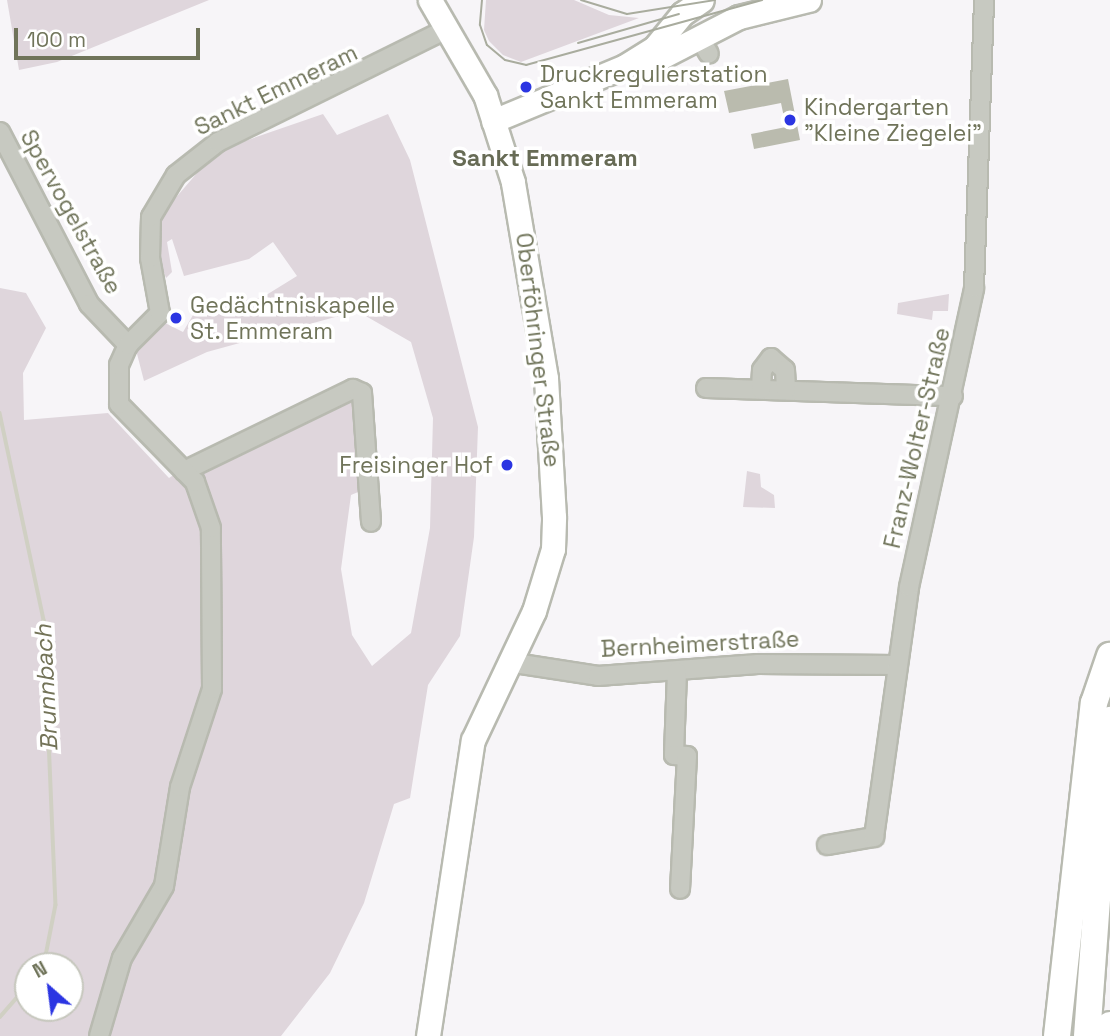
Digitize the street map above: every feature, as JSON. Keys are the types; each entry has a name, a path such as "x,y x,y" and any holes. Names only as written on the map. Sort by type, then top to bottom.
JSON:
{"highway":[{"path":"1057,1036 1094,703 1110,656"},
{"path":"1087,1036 1110,720"},
{"path":"1109,1036 1110,1025"}],"main road":[{"name":"Oberföhringer Straße","path":"428,1036 473,740 534,611 553,549 553,453 520,214 493,121 430,0"},
{"path":"493,121 625,66 655,47 676,20 702,0"},
{"path":"625,66 641,67 701,46 739,17 809,0"},
{"path":"676,20 679,37 701,46"}],"street":[{"name":"Franz-Wolter-Straße","path":"827,845 874,836 896,665 953,396 979,232 984,0"},
{"name":"Sankt Emmeram","path":"99,1036 122,958 164,886 180,787 212,689 211,528 195,482 119,404 119,365 128,345 160,313 148,239 160,196 195,157 246,128 447,29"},
{"name":"Spervogelstraße","path":"0,132 89,304 128,345"},
{"path":"761,389 762,370 771,358 785,370 786,390"},
{"path":"706,388 953,396"},
{"path":"184,471 353,389 362,393 371,522"},
{"name":"Bernheimerstraße","path":"508,662 598,676 677,673 795,662 896,665"},
{"path":"677,673 674,755 687,756 680,889"}],"shaded area":[{"path":"7,0 209,0 57,62 19,70"},
{"path":"486,0 574,0 609,15 639,18 521,62 503,55 489,41 484,30"},
{"path":"323,114 337,135 388,114 410,160 478,427 474,537 460,636 428,685 410,798 394,804 364,903 330,973 281,1036 0,1036 0,288 26,293 46,328 23,373 24,420 108,413 169,478 175,474 182,485 201,477 208,459 314,408 318,416 339,407 335,399 350,398 358,406 363,490 351,495 341,569 352,635 372,666 411,633 430,528 433,418 411,342 357,311 207,352 144,381 135,346 163,322 183,332 196,310 263,297 297,276 273,242 249,259 184,276 172,239 167,242 172,272 166,278 154,246 160,216 216,151"},
{"path":"949,294 948,311 933,311 932,320 897,314 898,303"},
{"path":"747,471 760,474 761,487 774,495 775,508 743,507"}],"building":[{"name":"Kindergarten \"Kleine Ziegelei\"","path":"788,79 800,140 754,149 751,134 786,127 781,103 729,113 724,91"}],"waterway":[{"name":"Brunnbach","path":"0,413 44,620 56,905 47,952"},
{"name":"Brunnbach","path":"0,1017 14,1001"}],"tram line":[{"path":"482,0 480,25 487,45 505,60 526,65 762,0"},
{"path":"581,0 627,14 715,0"},
{"path":"578,43 679,14"}],"place":[{"name":"Druckregulierstation Sankt Emmeram","path":"526,87"},
{"name":"Kindergarten \"Kleine Ziegelei\"","path":"790,120"},
{"name":"Gedächtniskapelle St. Emmeram","path":"176,318"},
{"name":"Freisinger Hof","path":"507,465"}],"district":[{"name":"Sankt Emmeram","path":"545,158"}]}
